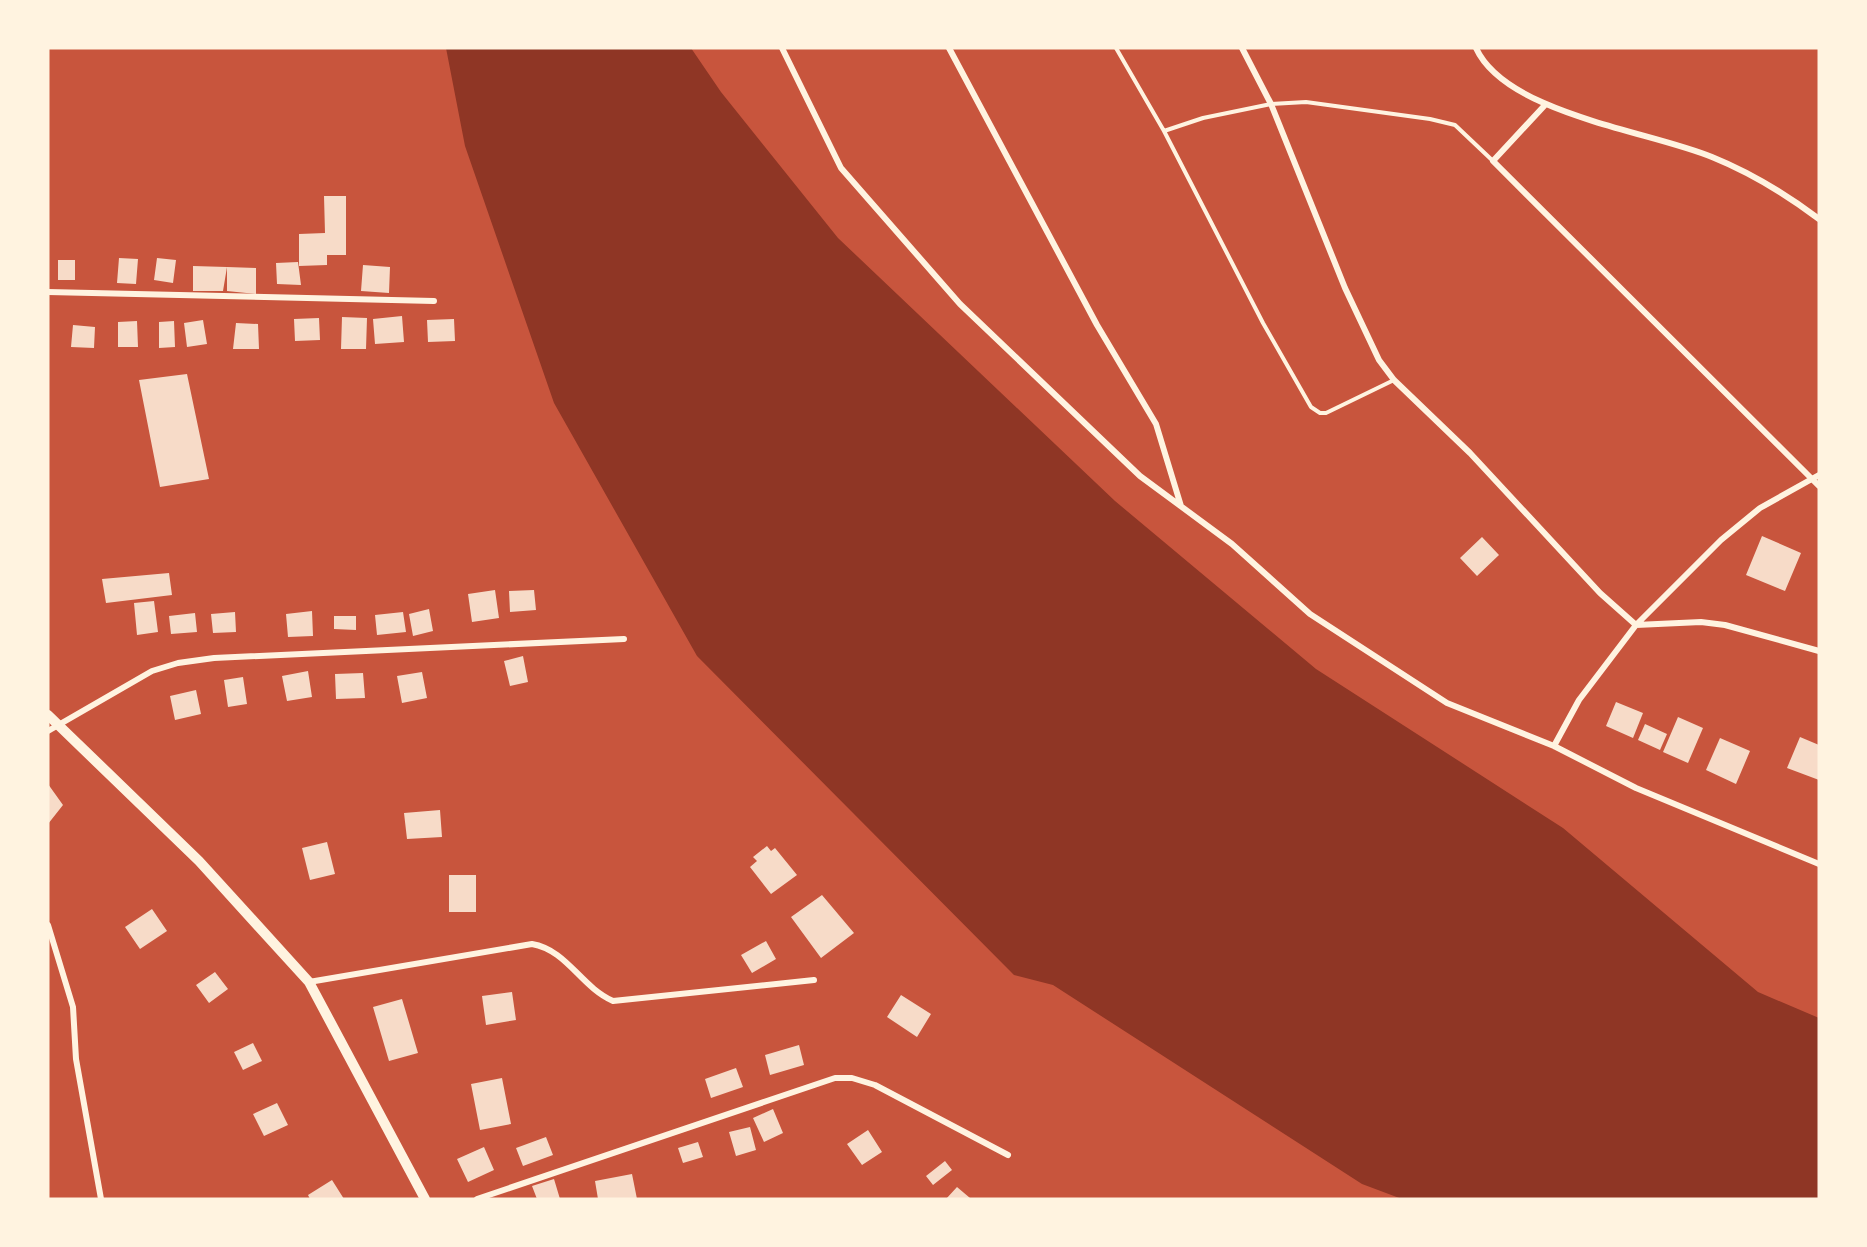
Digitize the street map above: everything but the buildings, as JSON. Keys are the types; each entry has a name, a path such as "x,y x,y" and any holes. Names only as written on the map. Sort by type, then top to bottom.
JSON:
{"street":[{"path":"782,48 841,168 960,304 1140,476 1233,544 1310,614 1447,703 1554,746 1636,788 1819,864"},
{"path":"949,48 1097,326 1156,424 1181,507"},
{"path":"1242,48 1271,104 1345,288 1379,360 1394,380 1470,453 1600,593 1636,624 1701,622 1725,625 1819,651"},
{"path":"1476,48 1490,67 1545,105 1711,156 1789,199 1819,219"},
{"path":"1545,105 1493,161 1819,486"},
{"path":"48,292 434,301"},
{"path":"1554,746 1579,700 1636,624 1721,540 1760,508 1819,475"},
{"path":"48,731 58,722 152,671 187,662 214,658 624,639"},
{"path":"48,715 58,722 199,861 309,982 424,1199"},
{"path":"48,926 73,1007 75,1059 101,1199"},
{"path":"309,982 531,944 551,949 589,987 613,1000 814,980"},
{"path":"477,1199 836,1078 852,1078 875,1085 1008,1155"}],"lane":[{"path":"1116,48 1164,131 1263,323 1314,411 1326,413 1394,380"},
{"path":"1164,131 1203,118 1271,104 1306,102 1430,119 1455,125 1493,161"}],"shaded area":[{"path":"446,48 691,48 721,92 838,238 1115,501 1316,669 1563,828 1758,992 1819,1018 1819,1199 1402,1199 1362,1184 1053,985 1014,975 697,656 554,403 465,146"}]}
